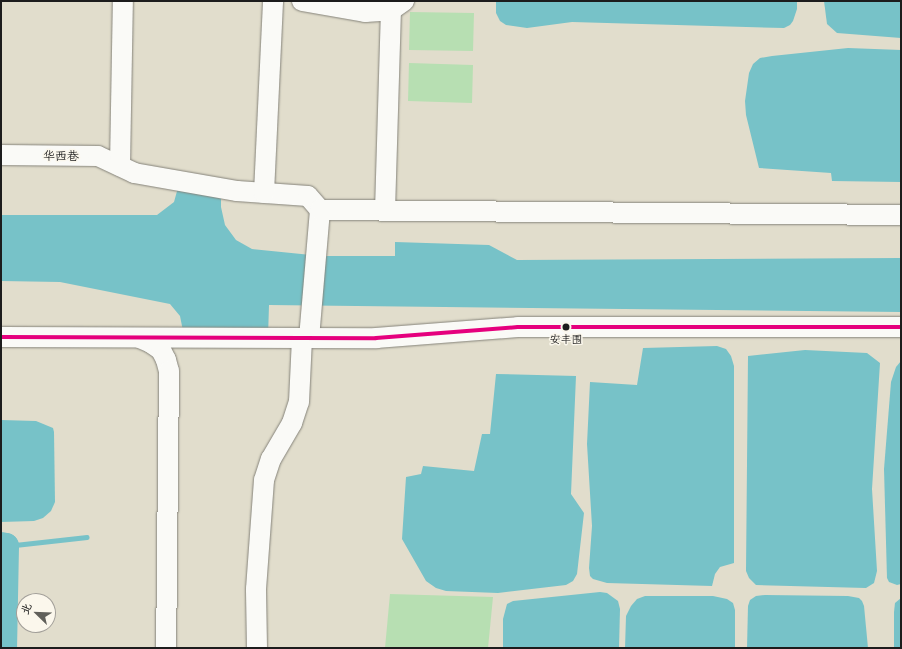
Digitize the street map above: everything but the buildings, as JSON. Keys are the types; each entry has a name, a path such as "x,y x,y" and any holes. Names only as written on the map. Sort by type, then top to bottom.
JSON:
{"street":[{"path":"120,166 123,1"},
{"path":"264,193 273,1"},
{"path":"302,1 365,12 398,5 385,211"},
{"name":"华西巷","path":"1,155 98,156 134,173 237,191 308,196 320,210"},
{"path":"257,648 256,589 264,480 271,459 292,422 299,402 320,210 901,214"},
{"path":"1,338 376,338 518,327 901,327"},
{"path":"140,338 161,350 169,371 166,648"}],"green space":[{"path":"410,12 474,13 473,51 409,50"},
{"path":"409,63 473,65 472,103 408,101"},
{"path":"390,594 493,597 488,648 385,648"}],"water":[{"path":"496,1 797,1 797,9 793,21 790,25 784,28 572,22 527,28 506,25 500,21 496,13"},
{"path":"824,1 901,1 901,38 837,33 827,24"},
{"path":"848,48 901,50 901,182 832,181 831,173 759,168 746,115 745,101 749,73 753,64 760,58"},
{"path":"179,184 221,189 221,207 225,225 236,240 252,249 321,256 395,256 395,242 489,245 517,260 901,258 901,312 269,305 268,337 184,336 180,316 170,304 60,282 1,281 1,215 157,215 174,202"},
{"path":"717,346 726,349 731,356 734,366 734,563 720,567 715,574 712,586 607,583 593,579 590,576 589,568 592,526 587,444 590,382 637,385 643,348"},
{"path":"805,350 867,353 880,363 872,489 877,571 874,583 866,588 756,585 749,578 746,571 748,356"},
{"path":"901,361 901,584 897,585 889,582 887,578 884,469 891,382 896,367"},
{"path":"496,374 576,376 571,494 584,513 577,574 573,581 566,585 498,593 446,591 436,588 426,581 402,539 406,477 421,474 423,466 474,471 482,434 490,434"},
{"path":"1,420 36,421 53,428 55,502 51,511 43,518 34,521 1,522"},
{"path":"600,592 607,593 618,601 620,609 619,648 503,648 503,619 507,604 513,601"},
{"path":"645,596 713,596 727,599 733,603 735,610 735,648 625,648 626,616 631,606 637,599"},
{"path":"756,596 848,596 859,598 864,606 868,648 747,648 748,606 750,600"},
{"path":"901,598 901,648 894,648 895,603"}],"waterway":[{"path":"6,546 87,537"},
{"path":"1,545 6,546 4,648"}],"transit line":[{"path":"1,337 376,338 518,327 901,327"}],"place":[{"name":"安丰围","path":"566,327"}]}
